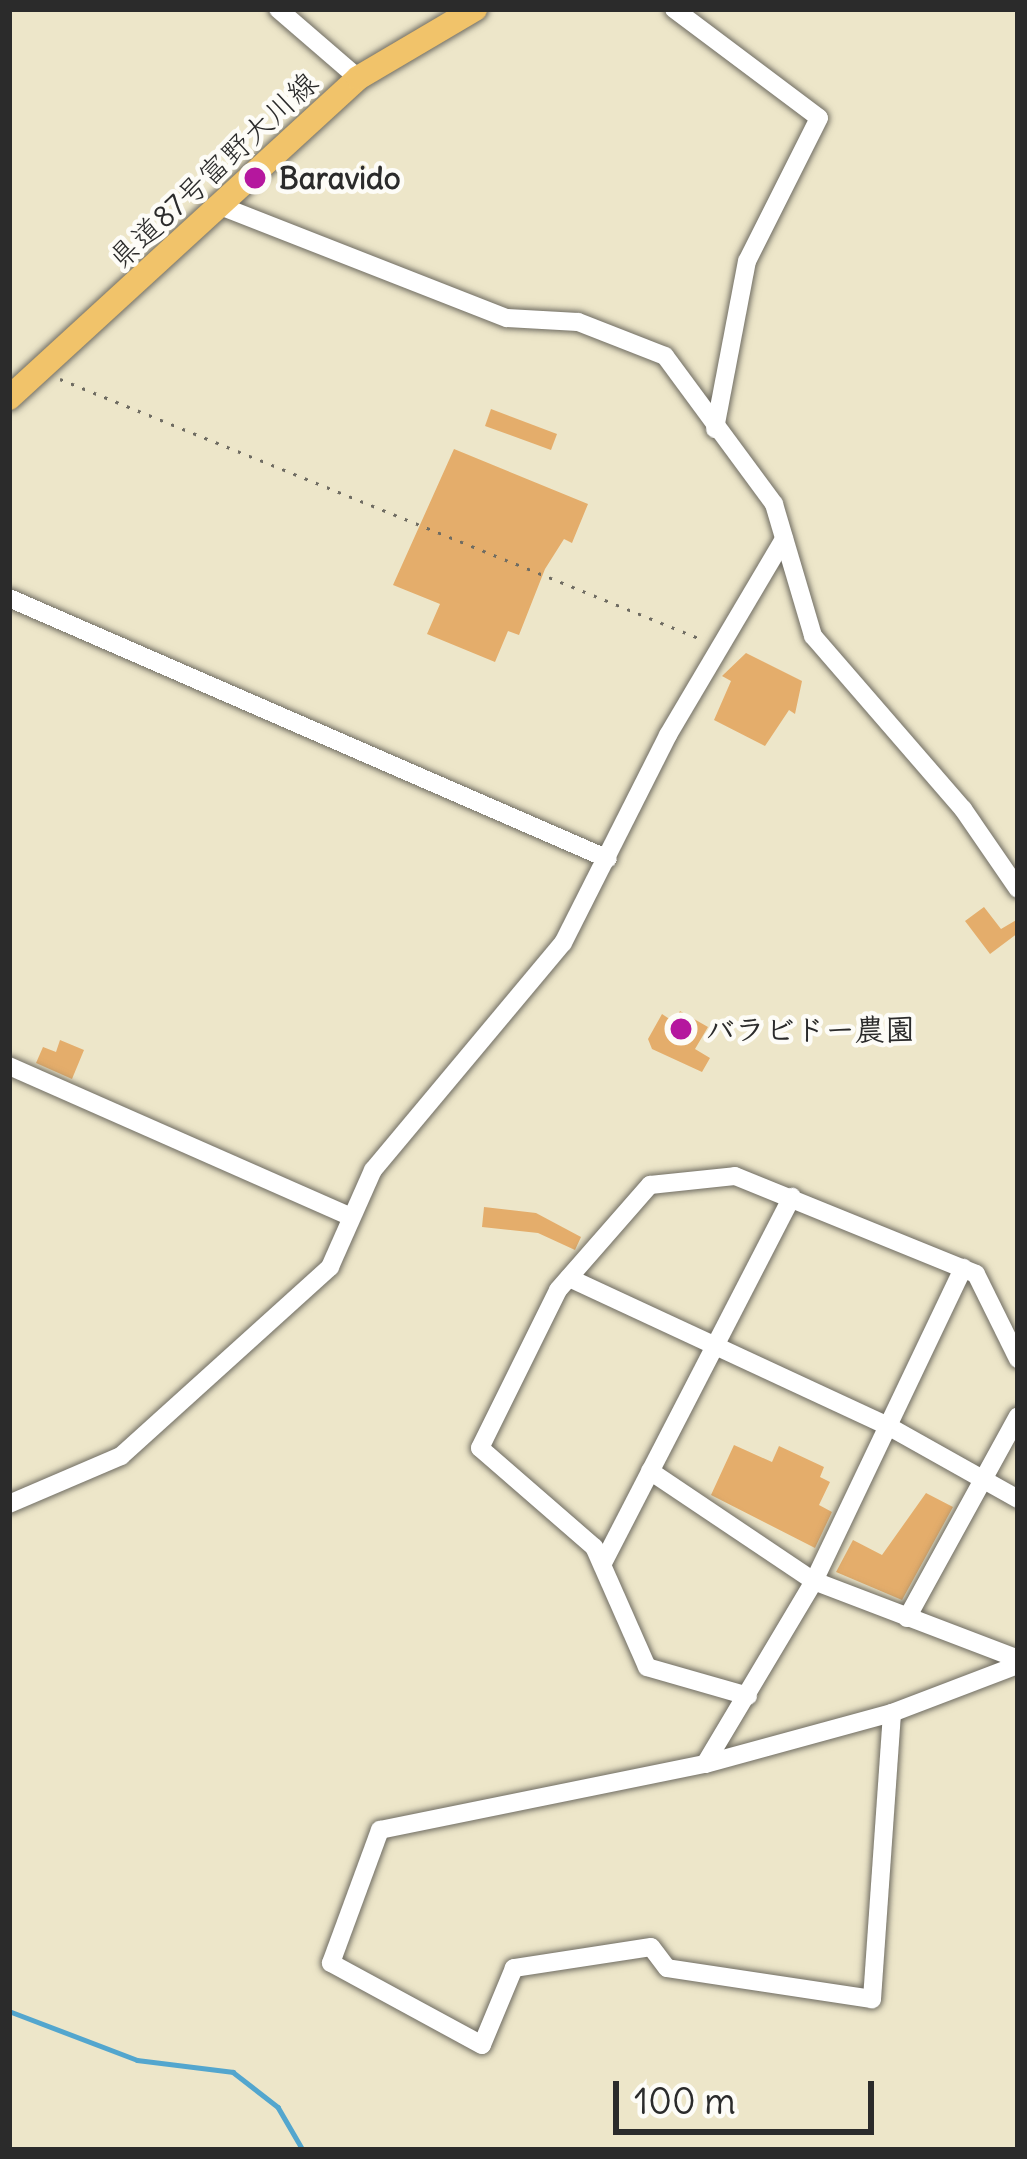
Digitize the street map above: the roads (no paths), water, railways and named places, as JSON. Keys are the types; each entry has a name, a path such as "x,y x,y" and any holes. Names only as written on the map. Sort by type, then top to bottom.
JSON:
{"main road":[{"name":"県道87号富野大川線","path":"9,398 358,78 475,9"}],"street":[{"path":"278,9 358,78"},
{"path":"674,9 819,118 747,261 715,429"},
{"path":"218,206 506,318 578,322 649,348 676,367 715,429 774,504 814,636 963,808 1018,889"},
{"path":"9,1504 121,1456 330,1267 373,1170 563,943 719,647 784,539"},
{"path":"9,598 608,860"},
{"path":"9,1066 349,1216"},
{"path":"748,1696 647,1667 604,1561 480,1448 569,1278 650,1185 735,1176 976,1274 1018,1359"},
{"path":"604,1561 792,1197"},
{"path":"705,1764 814,1581 963,1268"},
{"path":"569,1278 888,1426 1018,1499"},
{"path":"907,1618 1018,1416"},
{"path":"650,1471 814,1581 1018,1662"},
{"path":"892,1713 872,1999 667,1968 651,1947 514,1968 482,2045 331,1963 380,1830 705,1764 892,1713 1018,1662"}],"waterway":[{"path":"9,2011 137,2060 233,2072 278,2107 303,2150"}],"place":[{"name":"Baravido","path":"255,178"},
{"name":"バラビドー農園","path":"681,1029"}]}
